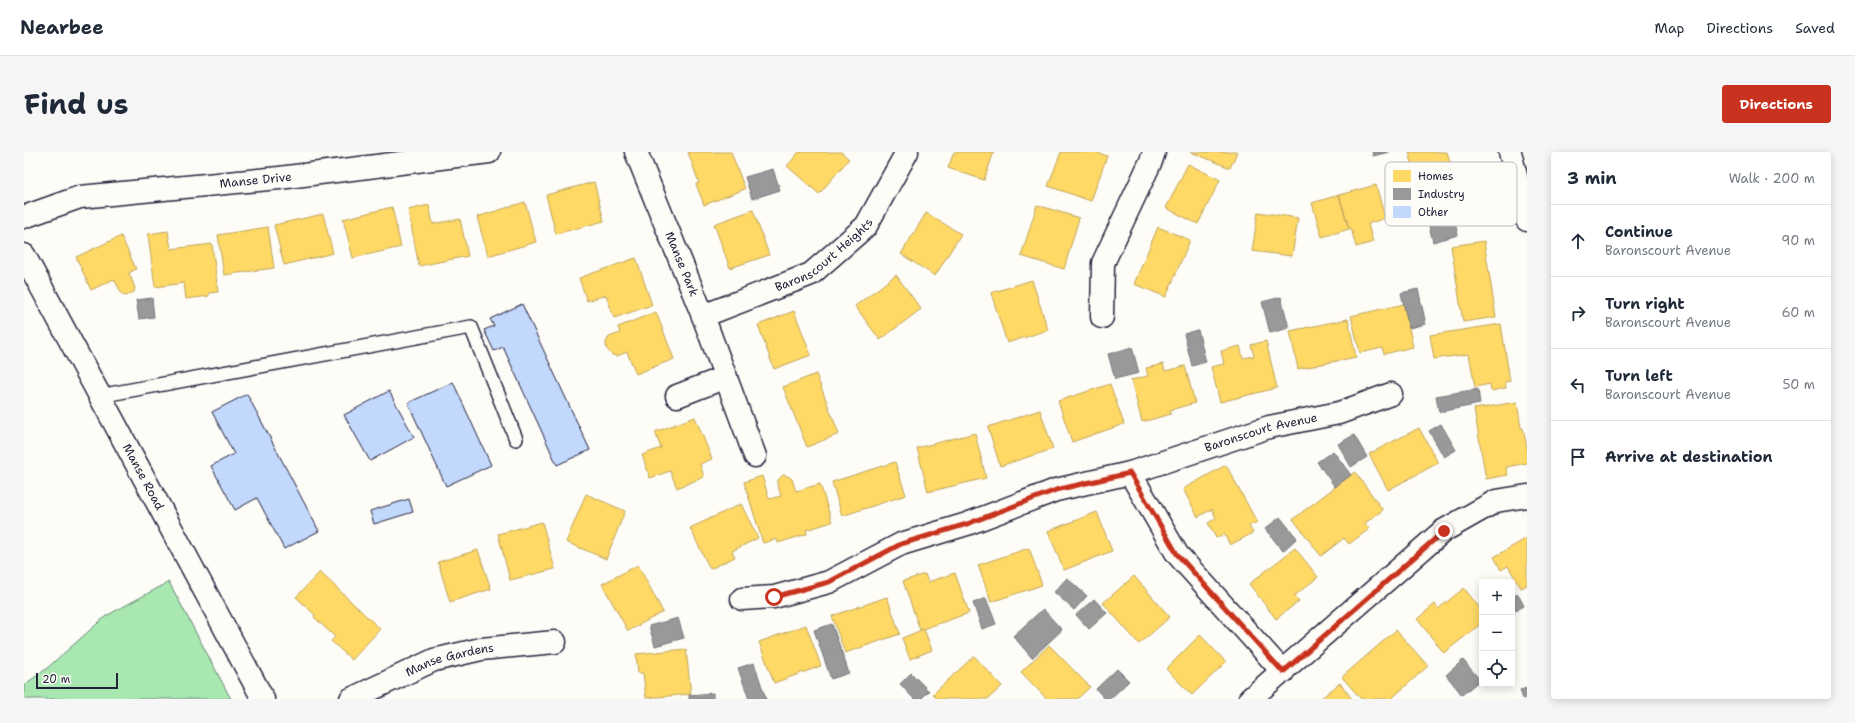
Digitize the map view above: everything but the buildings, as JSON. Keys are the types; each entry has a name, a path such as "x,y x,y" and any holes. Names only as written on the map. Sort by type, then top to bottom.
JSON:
{"street":[{"name":"Manse Drive","path":"24,217 80,197 280,178 489,152"},
{"name":"Manse Park","path":"636,152 704,316 755,456"},
{"name":"Baronscourt Heights","path":"704,316 812,274 866,226 907,152"},
{"path":"1102,317 1102,263 1154,152"},
{"path":"1510,152 1512,162"},
{"path":"1517,180 1527,220"},
{"name":"Manse Road","path":"24,255 263,699"},
{"path":"677,396 726,377"},
{"name":"Baronscourt Avenue","path":"742,599 774,597 829,582 901,544 967,524 1056,490 1130,473 1269,427 1339,414 1391,394"},
{"path":"1130,473 1177,554 1283,672"},
{"path":"1250,699 1444,531 1496,501 1527,496"},
{"name":"Manse Gardens","path":"351,699 434,660 482,649 555,642"}],"lane":[{"path":"99,396 471,326 516,439"}],"green space":[{"path":"169,582 231,699 24,699 24,685 46,669 106,616"}],"route":[{"path":"774,597 829,582 901,544 967,524 1056,490 1130,473 1177,554 1283,672 1444,531"}]}
